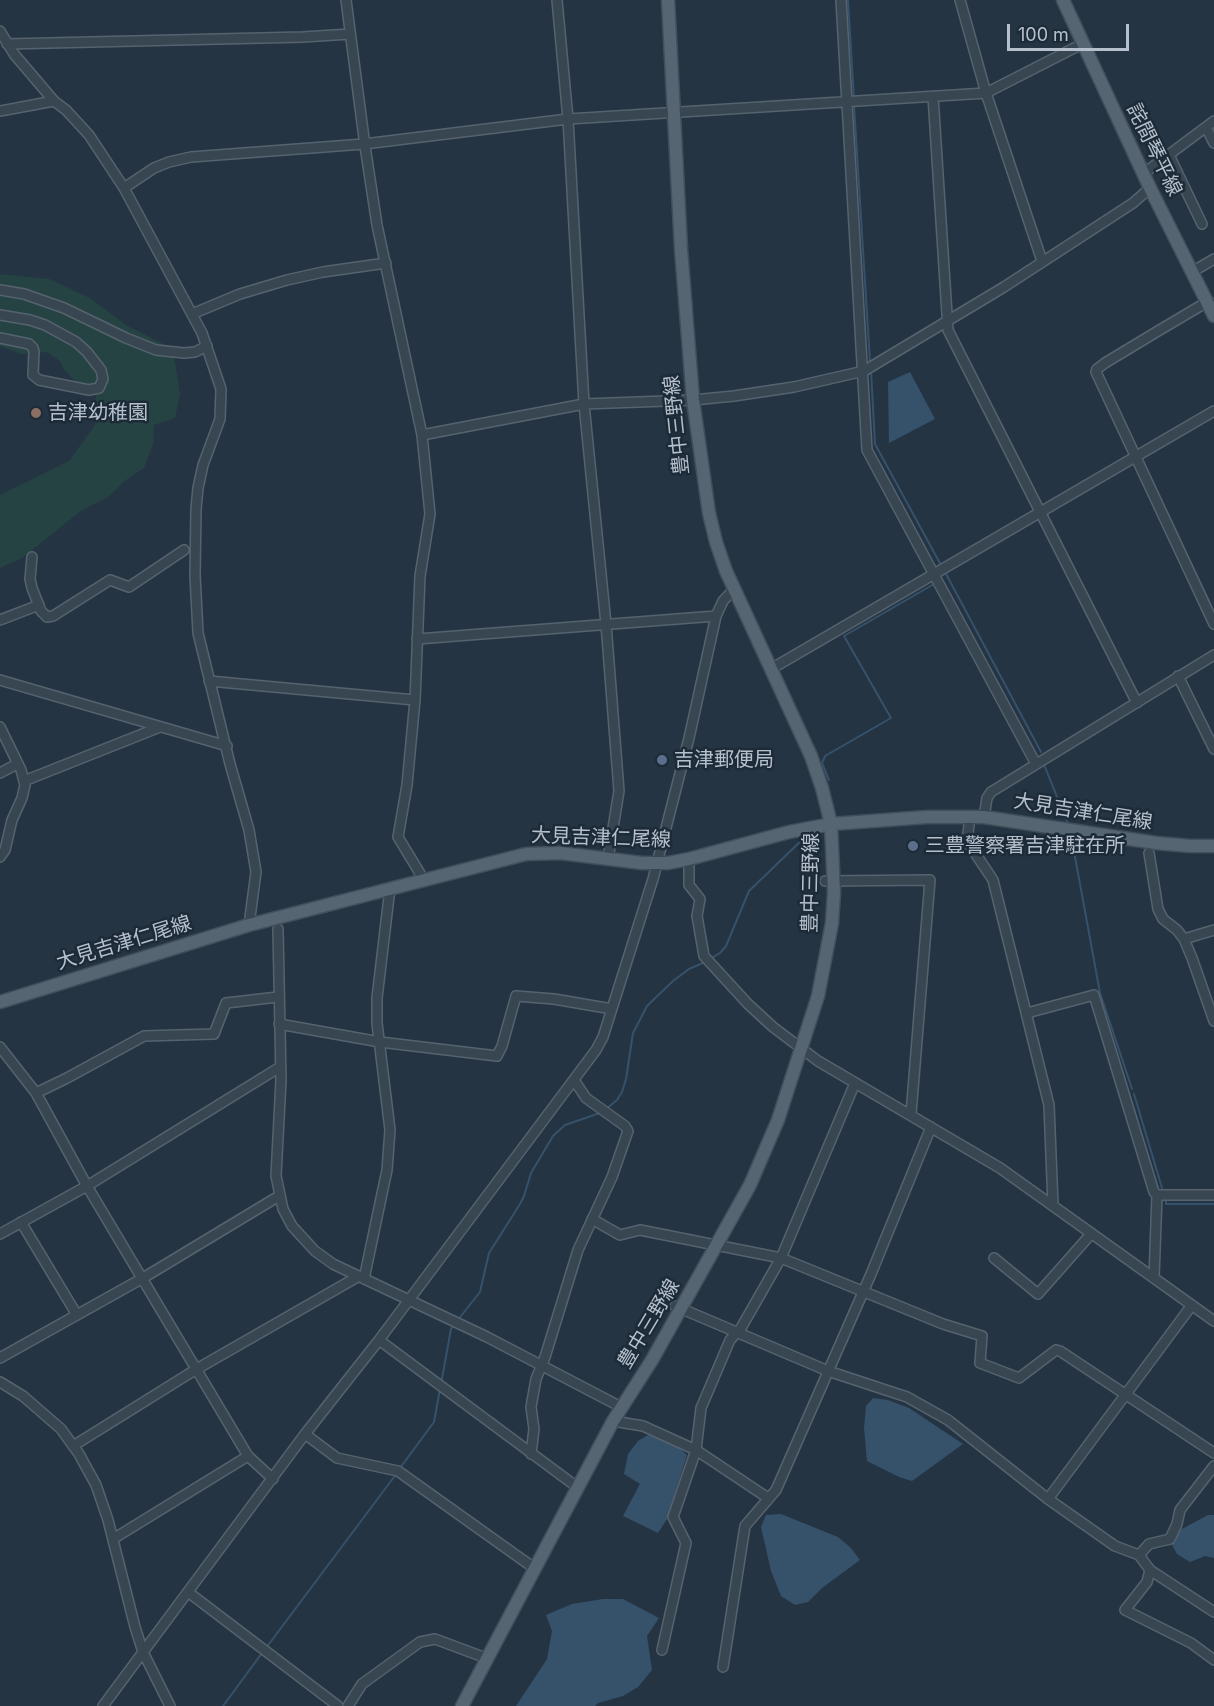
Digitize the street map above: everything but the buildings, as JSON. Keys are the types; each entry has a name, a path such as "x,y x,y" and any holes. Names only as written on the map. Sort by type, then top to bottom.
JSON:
{"main road":[{"name":"豊中三野線","path":"462,1706 613,1421 652,1360 678,1308 717,1245 750,1185 767,1148 818,996 834,906 829,881 831,824 811,756 734,589 716,542 709,513 693,400 681,249 668,0"},
{"name":"詫間琴平線","path":"1063,0 1143,174 1210,303 1214,316"},
{"name":"大見吉津仁尾線","path":"0,1002 249,925 526,854 553,852 657,863 690,859 789,832 831,824 927,817 984,817 1156,843 1214,846"}],"street":[{"path":"346,0 364,144 377,225 422,435 430,514 420,576 415,700 407,785 398,837 424,880"},
{"path":"557,0 568,119 584,404 606,624 619,791 608,859"},
{"path":"841,0 867,450 1036,764"},
{"path":"960,0 986,93 1042,261"},
{"path":"2,37 303,37 350,34"},
{"path":"2,37 54,101 66,110 89,135 124,188 192,314 207,346 221,389 220,420 203,465 196,509 195,575 198,633 249,830 256,872 249,925"},
{"path":"124,188 154,168 191,157 364,144 568,119 986,93 1082,44"},
{"path":"933,96 948,330 1137,703"},
{"path":"0,111 54,101"},
{"path":"1143,174 1210,124 1214,142"},
{"path":"1168,155 1203,224"},
{"path":"422,435 584,404 693,400 784,389 864,371 947,322 1133,203 1150,188"},
{"path":"1192,272 1214,259"},
{"path":"192,314 240,294 287,280 386,263"},
{"path":"0,290 24,294 64,309 126,339 156,350 184,353 195,352 207,346"},
{"path":"1210,303 1097,369 1096,372 1214,624"},
{"path":"0,315 45,325 76,342 101,370 103,379 99,388 88,390 39,381 33,375 33,348 29,344 0,338"},
{"path":"771,669 1214,411"},
{"path":"32,556 30,579 46,617 53,616 110,579 129,587 184,550"},
{"path":"103,1706 600,1044 657,863 716,616 723,601 734,589"},
{"path":"0,620 39,605"},
{"path":"417,639 716,616"},
{"path":"984,817 987,798 991,792 1214,655"},
{"path":"1178,676 1214,749"},
{"path":"0,680 227,746"},
{"path":"209,681 415,700"},
{"path":"0,727 24,781 22,798 12,820 5,850 0,857"},
{"path":"24,781 160,727"},
{"path":"0,773 18,764"},
{"path":"970,817 967,841 993,880 1049,1106 1053,1205"},
{"path":"1149,853 1158,909 1163,919 1184,939 1214,1021"},
{"path":"690,859 689,885 700,899 697,916 704,956 748,1004 801,1049 1000,1168 1214,1321"},
{"path":"829,881 930,880 910,1114"},
{"path":"73,1446 195,1370 362,1277 387,1170 390,1130 377,1023 390,888"},
{"path":"278,929 280,1114 276,1176 283,1209 292,1226 315,1251 333,1264 542,1365 621,1407"},
{"path":"1184,939 1214,930"},
{"path":"1026,1013 1094,995 1154,1192 1157,1195 1154,1278"},
{"path":"279,1024 380,1042 497,1056 516,996 554,999 612,1009"},
{"path":"36,1093 144,1036 214,1034 226,1003 278,997"},
{"path":"0,1047 36,1093 87,1186 248,1456 273,1479"},
{"path":"0,1234 87,1186 280,1067"},
{"path":"531,1454 534,1429 531,1407 536,1379 578,1250 612,1177 628,1131 625,1126 586,1098 573,1080"},
{"path":"662,1650 686,1543 673,1517 696,1450 701,1408 730,1340 737,1333 781,1258 855,1083"},
{"path":"723,1667 744,1526 776,1490 931,1127"},
{"path":"1157,1195 1214,1195"},
{"path":"0,1358 143,1278 279,1196"},
{"path":"592,1219 620,1235 640,1230 781,1258 943,1324 982,1336 980,1363 1019,1378 1056,1350 1060,1351 1214,1453"},
{"path":"21,1222 77,1315"},
{"path":"994,1258 1038,1294 1091,1234"},
{"path":"1048,1499 1192,1305"},
{"path":"678,1308 827,1371 907,1397 948,1420 1048,1499 1115,1546 1139,1556 1150,1569 1214,1612"},
{"path":"379,1340 577,1487"},
{"path":"0,1382 23,1396 48,1416 73,1446 96,1485 143,1652 170,1706"},
{"path":"613,1421 643,1426 696,1450 768,1498"},
{"path":"305,1434 337,1458 398,1471 534,1568"},
{"path":"113,1539 248,1456"},
{"path":"1139,1556 1149,1544 1170,1539 1180,1510 1214,1466"},
{"path":"1150,1569 1146,1582 1125,1610 1191,1642 1214,1660"},
{"path":"188,1592 338,1706"},
{"path":"348,1706 362,1684 420,1642 435,1638 486,1658"}],"green space":[{"path":"0,274 49,279 90,298 126,325 173,349 180,394 175,418 154,425 153,444 144,468 126,480 108,497 82,510 22,558 0,568 0,495 69,461 95,425 96,396 75,381 64,370 60,361 47,352 21,354 0,346"}],"water":[{"path":"910,372 935,419 889,443 888,382"},
{"path":"873,1398 888,1400 909,1408 963,1444 912,1481 867,1461 864,1428 866,1406"},
{"path":"648,1435 677,1446 687,1455 667,1519 658,1533 623,1516 640,1484 624,1474 628,1454 638,1441"},
{"path":"781,1514 838,1537 860,1560 822,1588 808,1602 795,1605 781,1596 771,1571 761,1527 766,1515"},
{"path":"1208,1515 1214,1515 1214,1558 1205,1556 1190,1562 1177,1554 1171,1543 1180,1530"},
{"path":"603,1599 623,1599 659,1618 647,1636 652,1670 638,1687 623,1696 598,1703 595,1706 516,1706 547,1659 552,1631 546,1615 572,1604"}],"waterway":[{"path":"848,0 854,99"},
{"path":"854,105 870,362"},
{"path":"871,371 875,444 942,567"},
{"path":"945,572 1041,752"},
{"path":"829,780 822,763 825,756 891,718 844,636 934,584"},
{"path":"1045,767 1068,824"},
{"path":"1071,835 1100,993 1132,1089"},
{"path":"710,959 726,946 749,891 805,837"},
{"path":"605,1110 617,1100 622,1092 633,1033 647,1006 673,981 689,969 705,962"},
{"path":"1134,1094 1162,1188"},
{"path":"457,1321 480,1292 489,1253 520,1204 531,1173 553,1136 565,1125 600,1113"},
{"path":"1166,1201 1166,1204 1214,1204"},
{"path":"441,1384 451,1329 454,1325"},
{"path":"400,1468 434,1422 440,1389"},
{"path":"266,1648 397,1473"},
{"path":"223,1706 262,1653"}],"place":[{"name":"吉津幼稚園","path":"36,413"},
{"name":"吉津郵便局","path":"662,760"},
{"name":"三豊警察署吉津駐在所","path":"913,846"}]}
